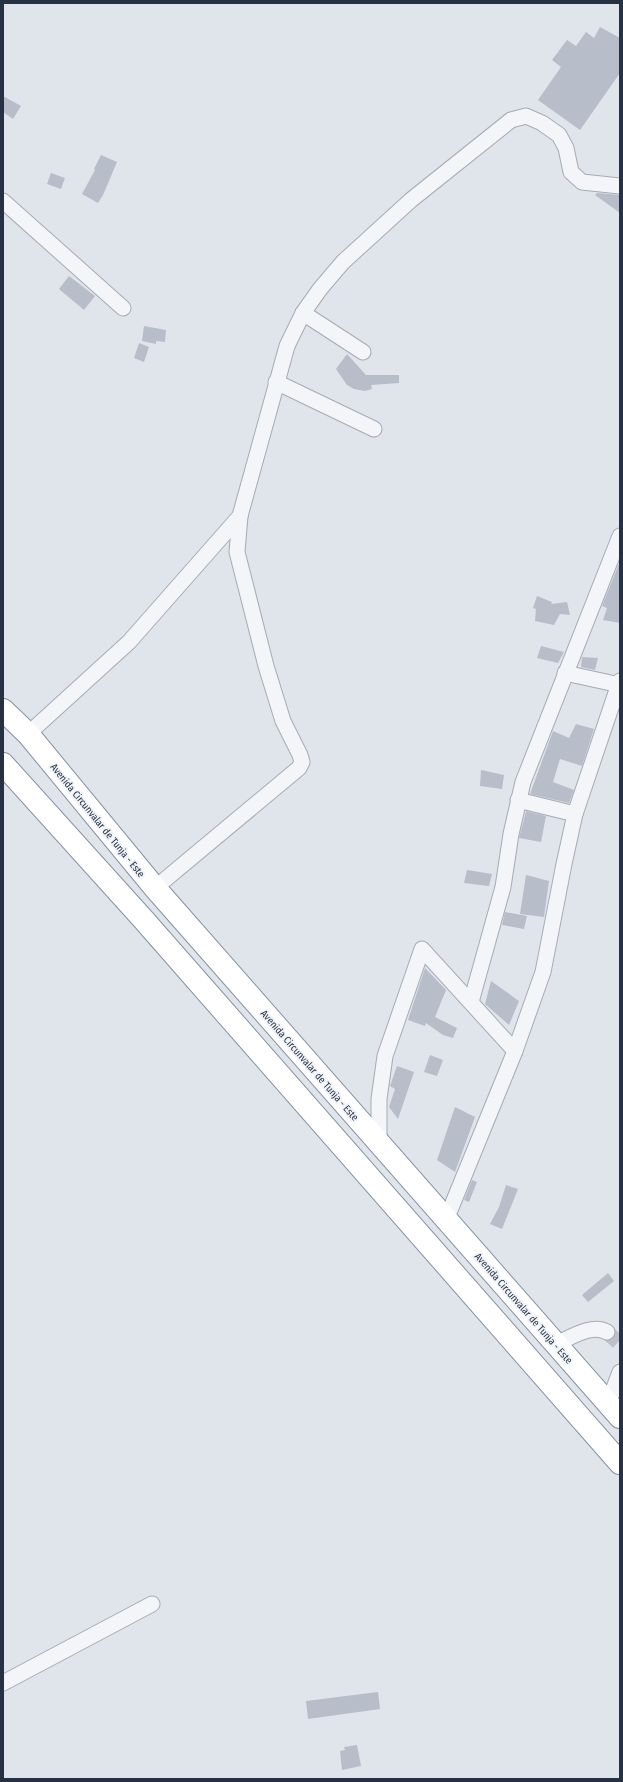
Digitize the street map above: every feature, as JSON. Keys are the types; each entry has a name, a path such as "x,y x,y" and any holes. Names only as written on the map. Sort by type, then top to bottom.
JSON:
{"highway":[{"name":"Avenida Circunvalar de Tunja - Este","path":"3,710 28,734 154,888 614,1411"},
{"path":"3,764 143,919 620,1463"}],"street":[{"path":"154,888 299,768 302,762 283,721 237,552 240,516 276,382 287,346 302,313 349,257 411,200 510,120 526,116 542,123 559,135 566,148 571,172 582,182 620,186"},
{"path":"3,201 123,308"},
{"path":"302,313 363,352"},
{"path":"276,382 374,429"},
{"path":"28,734 129,642 240,516"},
{"path":"470,1002 503,887 511,834 523,782 620,536"},
{"path":"446,1220 515,1051 543,972 575,814 619,684 565,673"},
{"path":"518,800 575,814"},
{"path":"378,1143 379,1099 385,1056 422,949 515,1051"},
{"path":"556,1344 594,1328 602,1329 607,1332"},
{"path":"614,1411 620,1372"},
{"path":"3,1684 152,1604"}],"building":[{"path":"600,27 620,38 620,73 580,130 538,100 561,67 552,60 567,40 576,46 586,32 594,38"},
{"path":"3,96 21,106 13,119 3,112"},
{"path":"101,155 117,162 98,203 82,194"},
{"path":"51,173 65,178 61,189 47,184"},
{"path":"597,193 620,195 620,213 595,195"},
{"path":"69,276 95,296 84,310 59,289"},
{"path":"144,326 166,330 165,342 156,341 156,344 142,341"},
{"path":"139,343 149,347 144,362 134,358"},
{"path":"347,354 366,375 399,375 399,383 371,385 372,389 365,391 354,389 347,385 336,369"},
{"path":"620,561 620,623 603,620 607,608 602,606"},
{"path":"537,596 552,602 551,604 567,602 570,615 560,614 554,625 535,621 536,609 533,608"},
{"path":"541,646 564,652 558,663 537,658"},
{"path":"582,657 598,658 595,670 581,667"},
{"path":"576,724 594,729 582,766 560,759 553,782 574,790 569,803 530,794 553,731 569,738"},
{"path":"481,770 504,775 502,789 480,786"},
{"path":"526,811 546,816 541,842 519,838"},
{"path":"467,870 492,874 489,886 464,883"},
{"path":"526,875 549,881 544,917 520,914"},
{"path":"505,912 527,916 524,929 502,925"},
{"path":"425,968 446,990 435,1017 457,1028 453,1038 443,1035 426,1023 425,1026 408,1020"},
{"path":"491,981 519,1001 509,1025 485,1004"},
{"path":"430,1055 443,1060 437,1076 424,1072"},
{"path":"397,1066 414,1072 398,1119 389,1107 395,1089 390,1086"},
{"path":"455,1107 475,1117 455,1172 437,1160"},
{"path":"472,1180 477,1182 469,1202 464,1200"},
{"path":"506,1185 518,1189 502,1229 490,1224 499,1207"},
{"path":"608,1273 614,1281 588,1302 582,1295"},
{"path":"378,1692 380,1709 308,1719 306,1701"},
{"path":"357,1745 361,1766 342,1770 340,1751 345,1750 344,1747"}],"tunnel":[{"path":"607,1332 620,1344"}]}
